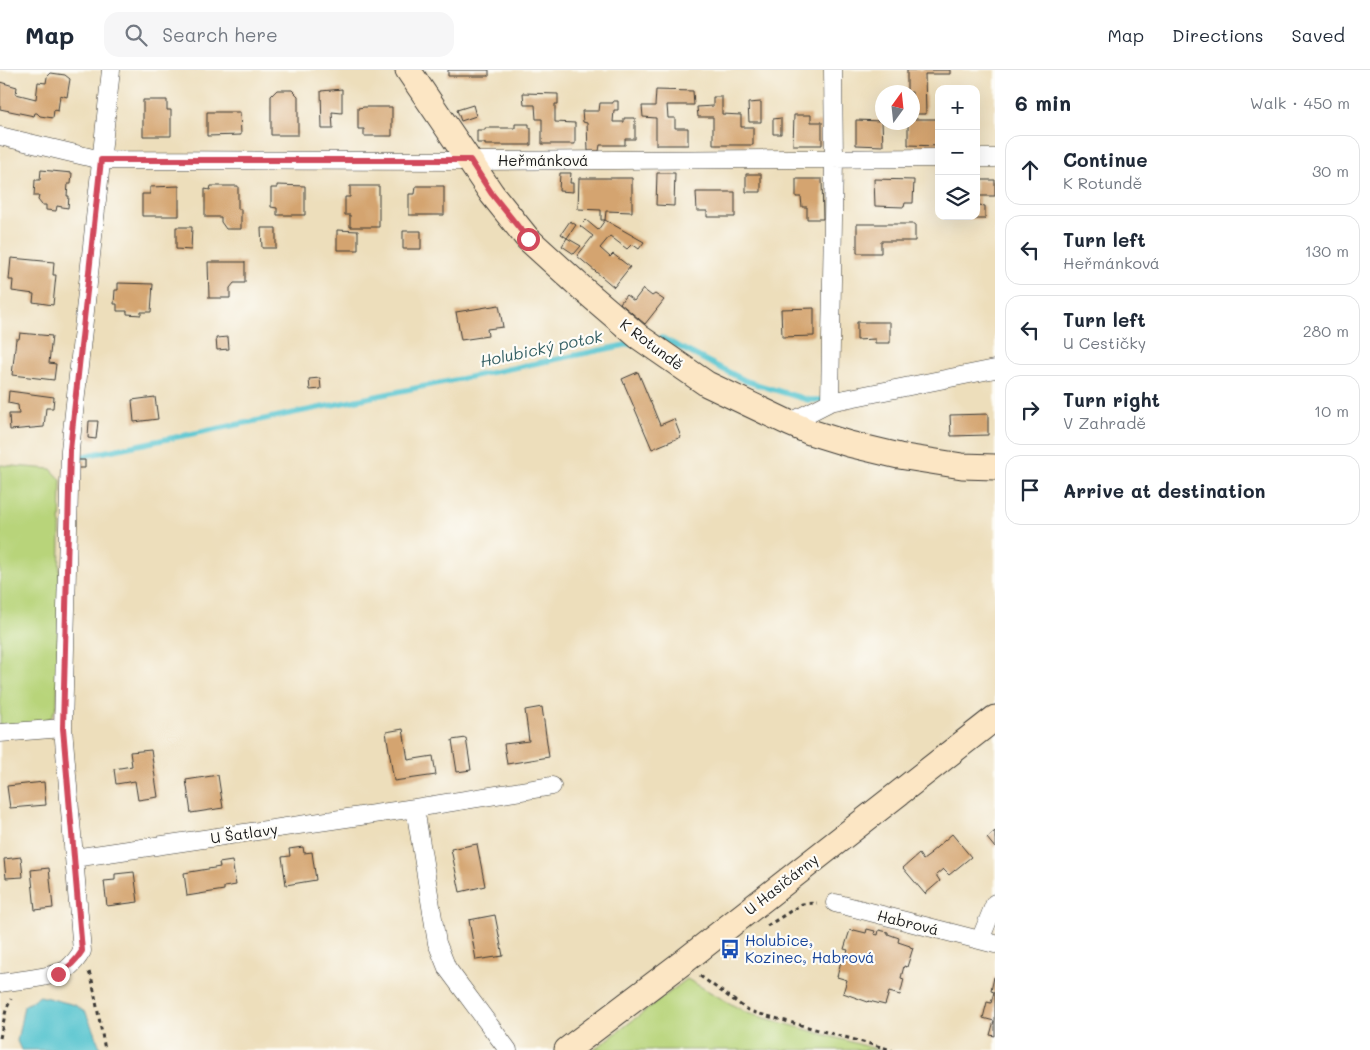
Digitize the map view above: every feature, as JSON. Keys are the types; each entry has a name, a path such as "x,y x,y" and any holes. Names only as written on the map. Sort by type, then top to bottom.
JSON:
{"street":[{"path":"0,983 58,974 72,965 82,951 63,728 70,450 112,70"},
{"name":"K Rotundě","path":"408,70 492,194 528,239 632,331 707,384 810,432 849,444 899,456 962,466 995,467"},
{"path":"830,402 834,159 833,70"},
{"name":"Heřmánková","path":"0,136 101,160 935,158"},
{"path":"980,158 995,158"},
{"path":"789,423 830,402 995,369"},
{"name":"U Hasičárny","path":"567,1050 690,969 995,718"},
{"path":"0,733 63,728"},
{"name":"U Šatlavy","path":"74,858 552,786"},
{"path":"415,808 437,943 447,968 508,1050"},
{"name":"Habrová","path":"835,903 988,942 995,903"}],"path":[{"path":"761,930 802,904 835,903"},
{"path":"82,951 92,980 105,1050"},
{"path":"690,969 707,970"},
{"path":"690,969 749,1011 892,1050"},
{"path":"0,1038 6,1010 18,980"}],"green space":[{"path":"0,465 51,469 61,480 57,705 51,718 30,724 0,726"},
{"path":"687,979 747,1013 880,1050 594,1050"}],"water":[{"path":"40,996 75,1005 86,1013 100,1047 99,1050 21,1050 17,1041 24,1006"}],"building":[{"path":"448,70 489,70 489,76 448,76"},
{"path":"907,70 950,70 950,74 925,74 926,114 920,114 920,85 907,85"},
{"path":"51,73 65,75 70,79 67,97 60,95 58,111 54,110 53,118 40,116 37,113 34,116 0,109 0,82 17,87 16,94 36,99 38,82 46,83 47,77"},
{"path":"342,89 342,113 332,112 333,129 322,129 321,91"},
{"path":"277,90 292,90 298,96 298,135 271,135 271,96"},
{"path":"656,90 693,91 694,105 667,105 668,118 675,118 675,128 688,128 688,145 656,145 656,118 643,117 642,106 655,106"},
{"path":"523,93 558,94 558,104 555,104 555,122 575,123 575,144 542,144 542,119 536,119 535,105 524,105"},
{"path":"713,97 722,97 722,114 741,115 741,127 753,127 753,145 713,145 713,117 698,117 697,107 713,106"},
{"path":"143,100 167,100 167,110 171,110 171,136 143,136"},
{"path":"613,101 618,101 618,110 614,110 613,122 624,122 624,118 635,118 635,139 625,139 625,145 600,145 599,151 588,151 587,123 583,122 582,111 599,111 600,103 613,103"},
{"path":"761,102 761,122 749,122 748,103"},
{"path":"473,105 476,116 461,121 457,110"},
{"path":"392,107 392,136 364,136 364,129 358,129 358,108"},
{"path":"207,112 240,112 241,135 207,136"},
{"path":"794,115 811,115 811,122 822,122 822,145 793,145"},
{"path":"781,118 781,134 773,134 773,119"},
{"path":"920,119 935,119 935,146 908,145 908,130 920,130"},
{"path":"856,120 875,121 875,130 882,130 883,146 856,145"},
{"path":"515,124 529,124 529,128 531,128 531,145 485,145 485,143 477,143 477,130 485,130 485,128 515,128"},
{"path":"41,170 72,173 71,184 68,184 68,208 57,206 56,211 46,210 46,205 42,205 38,200 39,196 34,196 35,180 40,180"},
{"path":"560,173 571,173 570,183 573,183 573,192 559,191"},
{"path":"657,173 675,173 674,206 656,205"},
{"path":"746,174 761,174 761,192 746,192"},
{"path":"579,178 632,178 632,212 606,211 605,220 601,220 601,210 578,209"},
{"path":"796,179 822,179 823,219 807,219 807,207 802,207 801,197 796,197"},
{"path":"874,179 914,180 913,203 905,203 904,207 875,206"},
{"path":"980,180 995,180 995,196 980,196"},
{"path":"277,185 305,186 305,215 277,215 277,208 271,207 271,188 277,188"},
{"path":"179,186 179,216 142,216 142,194 150,194 150,187"},
{"path":"211,186 238,186 238,209 241,209 241,229 226,229 221,222 221,217 205,217 205,189 210,190"},
{"path":"350,186 379,186 379,227 350,227 350,215 345,215 345,197 350,197"},
{"path":"416,186 444,186 444,215 409,215 409,194 415,194"},
{"path":"696,192 735,192 735,217 707,217 707,211 697,211"},
{"path":"980,205 985,206 985,219 980,219"},
{"path":"586,220 598,230 605,220 644,242 639,249 632,244 627,249 610,236 600,248 610,257 613,254 630,267 614,287 577,256 593,236 580,226"},
{"path":"570,221 576,225 567,238 561,234"},
{"path":"857,224 915,224 915,241 881,241 881,253 857,253"},
{"path":"176,227 192,227 191,250 176,249"},
{"path":"261,228 276,228 276,248 262,248"},
{"path":"337,230 358,231 358,250 337,250"},
{"path":"403,231 421,231 421,249 403,249"},
{"path":"567,238 581,246 574,254 562,246"},
{"path":"11,258 54,262 53,275 56,275 53,305 33,302 34,294 12,291 13,280 9,280"},
{"path":"208,262 245,262 245,283 234,283 230,288 230,298 209,298"},
{"path":"118,283 153,284 151,312 141,312 141,315 127,314 127,311 117,311 117,304 114,304 115,290 118,290"},
{"path":"643,289 652,296 655,294 664,300 645,324 620,303 626,295 634,301"},
{"path":"499,305 503,327 487,329 488,336 461,340 456,312"},
{"path":"814,308 814,336 782,337 781,309"},
{"path":"857,322 890,322 890,343 875,343 875,339 857,340"},
{"path":"20,333 52,336 49,363 56,364 54,380 12,375 16,339 19,339"},
{"path":"228,337 229,349 217,350 216,338"},
{"path":"638,372 660,425 674,419 681,437 652,449 622,379"},
{"path":"320,378 321,389 310,390 309,379"},
{"path":"9,391 54,397 53,408 46,408 44,427 10,430 9,414 19,414 18,405 8,403"},
{"path":"155,397 158,419 134,422 132,400"},
{"path":"988,414 988,435 951,436 950,415"},
{"path":"89,421 98,421 96,439 88,438"},
{"path":"77,460 85,460 85,468 77,468"},
{"path":"542,707 549,757 507,764 504,744 529,741 525,710"},
{"path":"403,729 408,760 433,756 436,775 394,781 386,732"},
{"path":"466,738 471,770 457,772 452,740"},
{"path":"151,750 158,797 138,800 135,781 116,784 114,769 132,766 130,752"},
{"path":"218,775 223,808 191,813 186,780"},
{"path":"44,782 46,805 10,808 7,786"},
{"path":"995,831 995,848 987,838"},
{"path":"952,834 971,857 949,875 943,869 936,875 940,881 925,894 903,868 919,854 923,860"},
{"path":"477,844 485,886 460,892 451,849"},
{"path":"303,847 304,853 312,852 316,880 286,885 282,857 290,856 289,849"},
{"path":"21,857 23,877 6,878 4,859"},
{"path":"232,861 236,885 224,887 224,890 187,896 184,873 220,867 219,863"},
{"path":"49,868 53,908 35,910 31,870"},
{"path":"134,872 138,902 107,906 104,881 115,880 115,874"},
{"path":"495,915 503,956 476,960 469,920"},
{"path":"867,929 875,931 874,934 878,935 879,930 888,932 888,934 899,938 898,942 913,948 907,967 904,966 901,978 904,979 900,995 889,992 885,1005 868,1002 843,993 847,980 837,977 841,961 844,962 848,950 844,949 850,930 866,933"},
{"path":"994,977 995,1036 990,1035 994,1021 983,1018 987,1002 991,1003 994,992 991,991"}],"waterway":[{"name":"Holubický potok","path":"657,339 662,338 746,381 808,400 821,400"},
{"name":"Holubický potok","path":"79,457 635,343"}],"place":[{"name":"Holubice, Kozinec, Habrová","path":"730,949"}],"route":[{"path":"58,974 67,969 82,951 63,728 70,450 101,160 470,160 492,194 528,239"}]}
